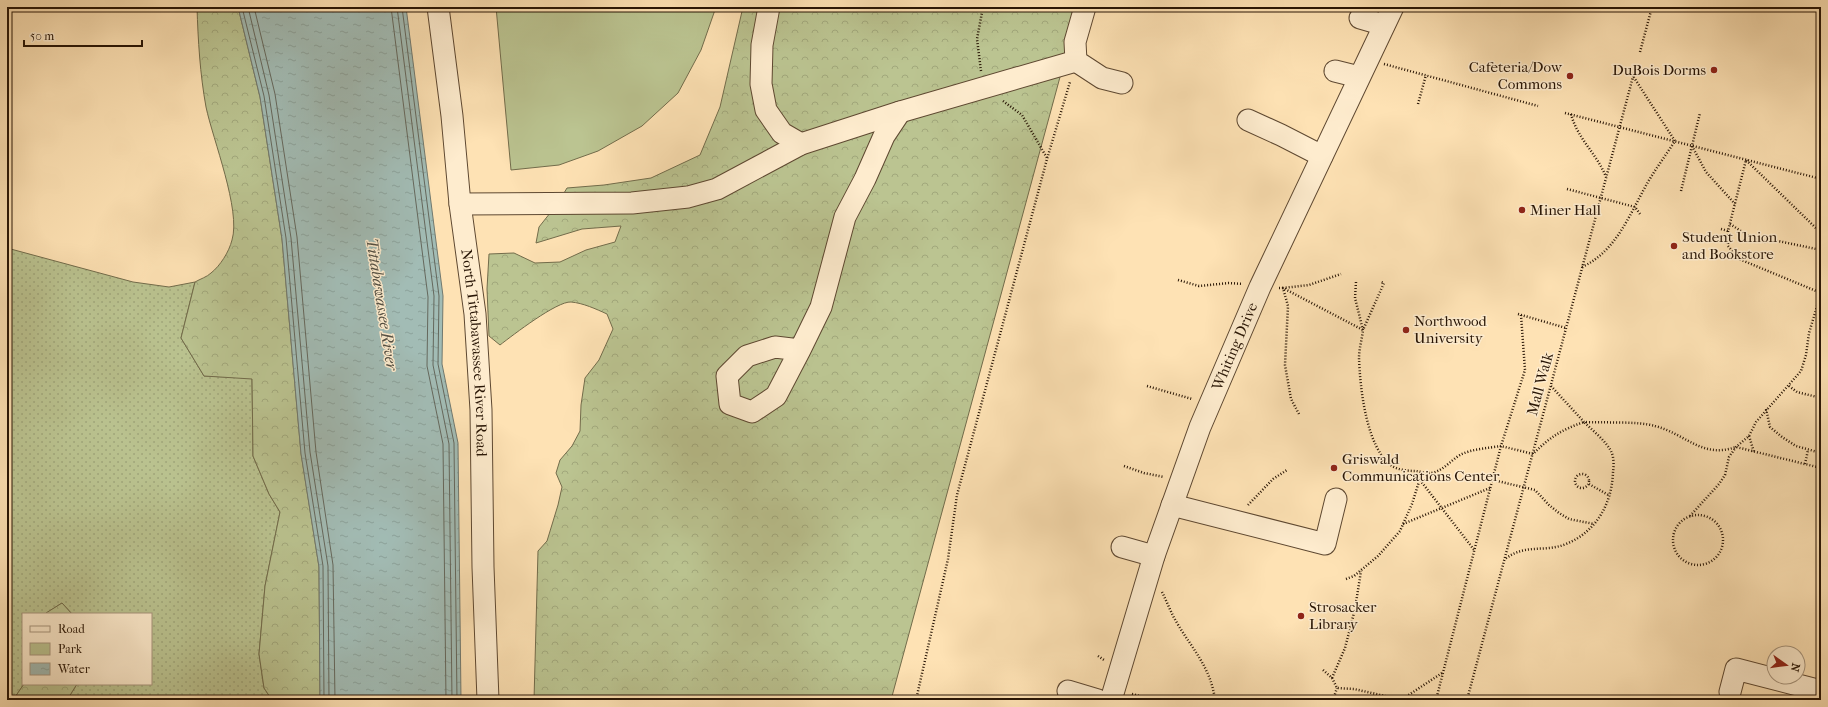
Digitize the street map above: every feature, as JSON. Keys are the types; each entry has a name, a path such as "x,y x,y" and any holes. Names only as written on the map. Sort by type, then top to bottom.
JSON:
{"street":[{"name":"North Tittabawassee River Road","path":"438,7 452,116 460,204 475,314 481,410 483,567 488,700"},
{"path":"769,7 762,45 761,84 766,110 782,133 800,144"},
{"path":"1076,61 1076,42 1085,7"},
{"name":"Whiting Drive","path":"1111,700 1154,556 1210,403 1260,286 1393,7"},
{"path":"1360,18 1384,25"},
{"path":"460,204 632,203 688,197 717,189 800,144 900,112 1076,61 1102,78 1122,83"},
{"path":"1335,71 1359,78"},
{"path":"800,350 821,307 845,217 865,179 884,136 900,112"},
{"path":"1248,120 1322,156"},
{"path":"1175,496 1325,544 1336,499"},
{"path":"1122,547 1154,556"},
{"path":"1730,692 1736,669 1821,691"},
{"path":"1068,691 1098,700"}],"path":[{"path":"1640,52 1652,7"},
{"path":"916,700 948,559 961,480 1047,159 1076,61"},
{"path":"1380,63 1538,106"},
{"name":"Mall Walk","path":"1467,700 1633,74 1675,142"},
{"path":"1418,104 1426,75"},
{"path":"1565,113 1821,179"},
{"path":"1681,190 1700,113"},
{"path":"1571,114 1574,126 1600,163 1606,177"},
{"path":"1582,267 1600,257 1609,247 1630,218 1660,163 1675,142"},
{"path":"1692,146 1706,172 1735,204"},
{"path":"1690,516 1699,514 1711,518 1720,528 1723,536 1723,544 1720,553 1708,564 1700,566 1688,564 1678,556 1672,541 1677,525 1690,516 1712,493 1722,480 1729,464 1729,457 1736,447 1749,436 1756,422 1766,409 1789,386 1801,371 1806,354 1809,333 1821,293 1739,259 1728,246 1728,230 1746,160"},
{"path":"1746,160 1821,233"},
{"path":"1566,189 1635,207 1640,214"},
{"path":"1730,224 1747,235 1764,242 1778,241 1821,250"},
{"path":"1721,229 1728,230"},
{"path":"1178,280 1199,286 1229,283 1284,288 1309,284 1341,274"},
{"path":"1356,282 1355,298 1363,330"},
{"path":"1381,282 1384,283 1363,330 1359,356 1361,384 1366,415 1375,444 1381,455 1393,466 1402,470 1431,473 1447,466 1460,455 1482,449 1502,446 1533,454 1549,438 1564,429 1584,422 1654,425 1674,432 1708,450 1728,450 1736,447 1821,468"},
{"path":"1284,288 1363,330"},
{"path":"1284,288 1288,306 1285,365 1291,399 1299,414"},
{"path":"1436,700 1502,446 1526,370 1520,314 1566,328"},
{"path":"1147,386 1210,403"},
{"path":"1505,559 1520,550 1556,547 1581,537 1601,517 1610,496 1614,468 1612,452 1604,441 1584,422 1551,386"},
{"path":"1789,386 1797,392 1821,398"},
{"path":"1766,409 1770,427 1796,446 1821,453"},
{"path":"1749,436 1754,452"},
{"path":"1805,464 1808,450"},
{"path":"1124,466 1144,473 1170,478 1175,496"},
{"path":"1243,510 1273,479 1287,470"},
{"path":"1346,579 1354,576 1378,556 1400,531 1412,504 1422,472"},
{"path":"1580,474 1585,474 1589,478 1589,484 1583,488 1578,487 1575,484 1575,479 1580,474"},
{"path":"1420,479 1474,551"},
{"path":"1493,480 1535,490 1559,514 1569,519 1594,524"},
{"path":"1589,484 1610,496"},
{"path":"1403,524 1491,488"},
{"path":"1332,678 1345,648 1356,609 1361,570"},
{"path":"1161,589 1177,623 1194,647 1213,684 1215,700"},
{"path":"1323,670 1332,678 1337,688 1333,700"},
{"path":"1337,688 1354,689 1402,700 1443,673"},
{"path":"1263,700 1264,696 1276,697 1281,700"},
{"path":"1374,700 1394,698"}],"green space":[{"path":"197,7 238,7 260,97 282,239 301,453 319,567 320,700 272,700 264,688 259,654 265,586 280,512 269,494 253,456 252,379 204,376 181,338 195,282 205,277 221,263 231,245 234,227 230,193 206,107 202,82"},
{"path":"496,7 716,7 701,50 678,93 642,126 598,151 559,165 511,170"},
{"path":"743,7 1079,7 891,700 534,700 538,551 547,541 558,505 562,487 556,473 560,460 572,446 580,431 581,405 585,378 599,360 613,329 607,314 585,305 571,302 564,303 546,313 500,345 489,336 487,289 489,254 514,253 535,263 560,262 586,250 615,242 621,226 582,229 536,243 539,227 558,203 567,188 604,185 651,178 700,155 720,107"},
{"path":"7,248 133,282 169,287 195,282 181,338 204,376 252,378 253,456 269,494 280,512 265,586 259,654 264,688 272,700 67,700 76,685 152,685 152,613 71,613 62,603 47,613 22,613 22,685 23,685 13,700 7,700"},
{"path":"62,603 71,613 46,613"},
{"path":"23,685 76,685 67,700 13,700"}],"water":[{"name":"Tittabawassee River","path":"238,7 406,7 443,296 442,364 458,443 461,700 320,700 319,567 301,454 282,239 260,97"}],"place":[{"name":"DuBois Dorms","path":"1714,70"},
{"name":"Cafeteria/Dow Commons","path":"1570,76"},
{"name":"Miner Hall","path":"1522,210"},
{"name":"Student Union and Bookstore","path":"1674,246"},
{"name":"Northwood University","path":"1406,330"},
{"name":"Griswald Communications Center","path":"1334,468"},
{"name":"Strosacker Library","path":"1301,616"}]}
